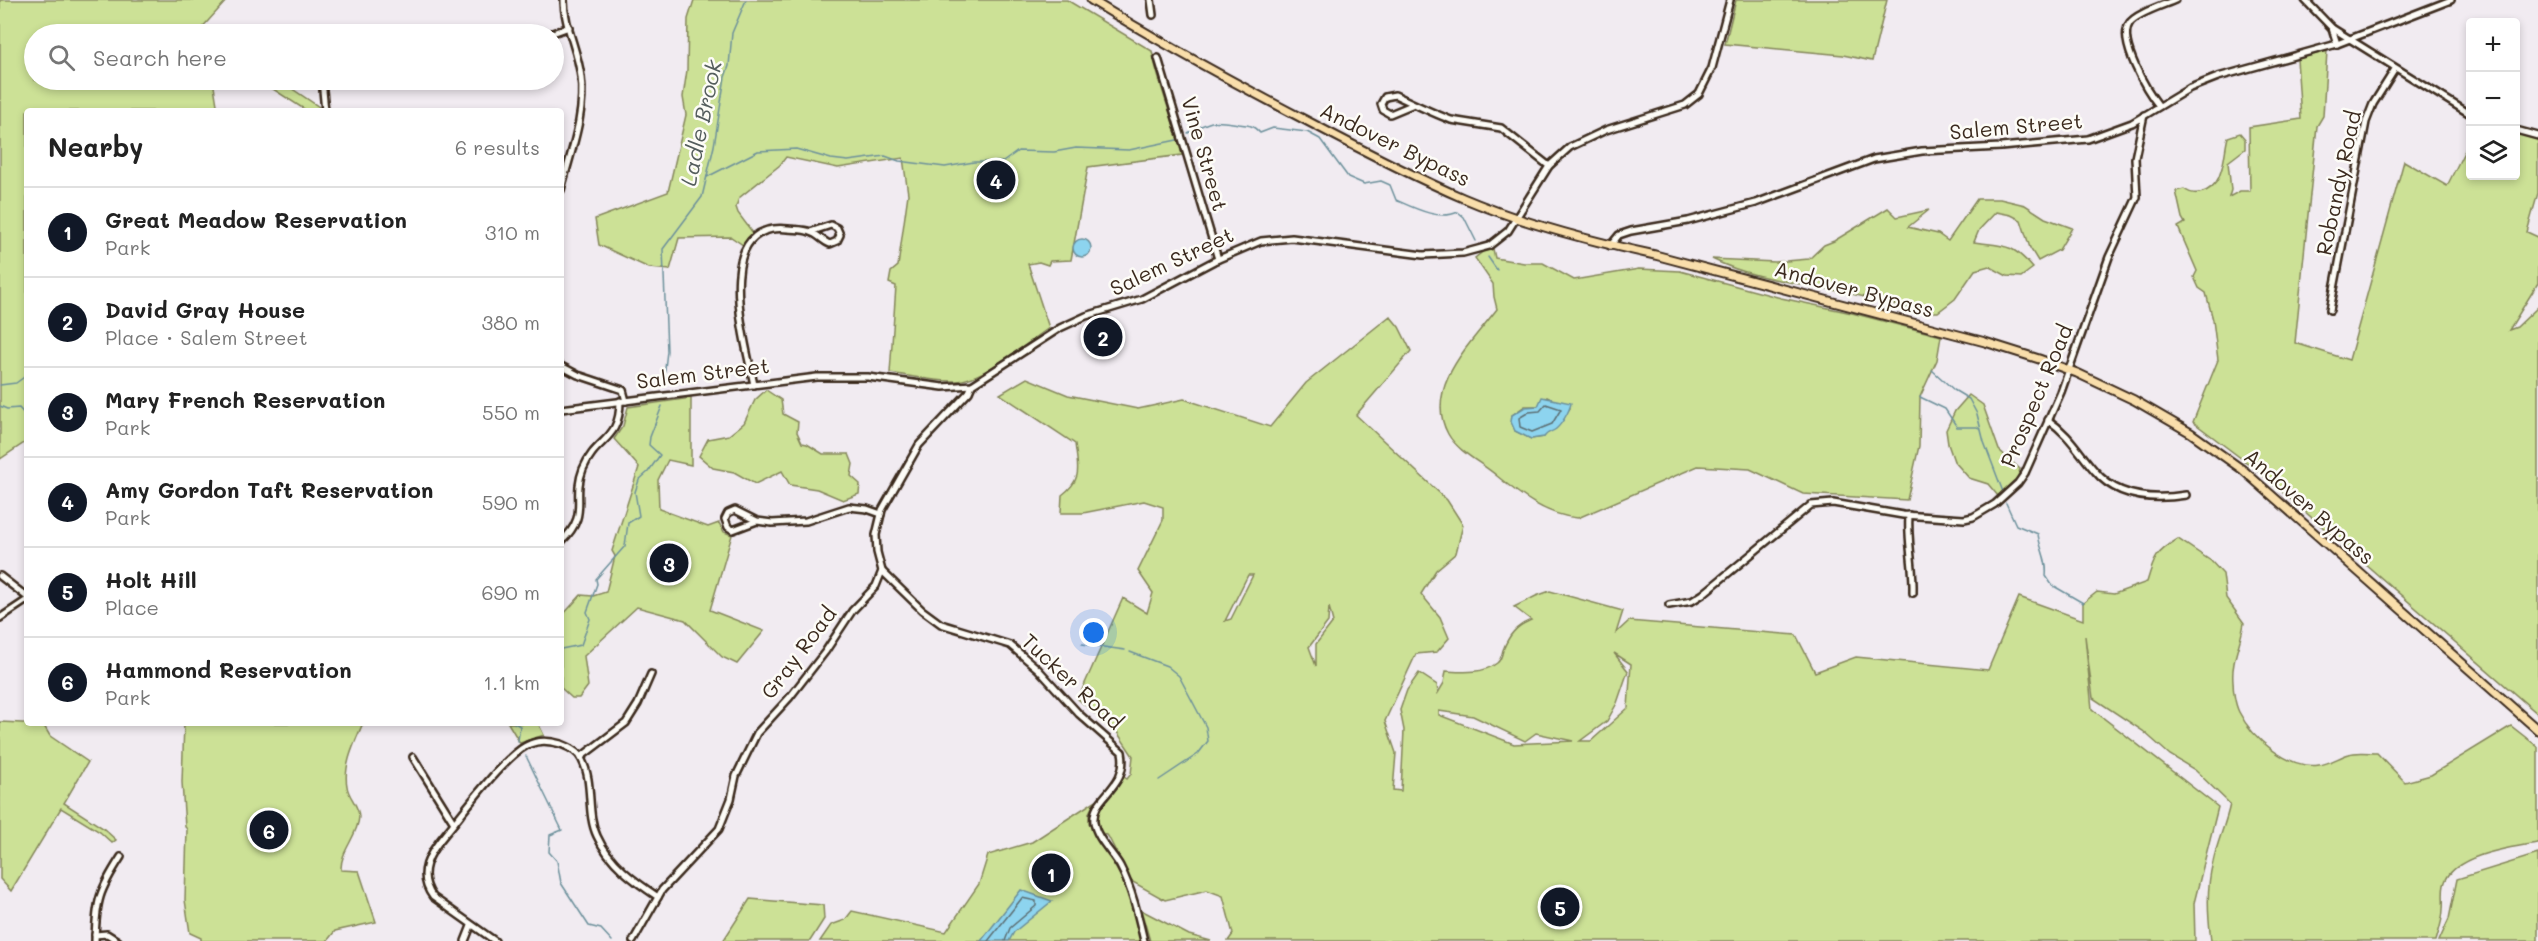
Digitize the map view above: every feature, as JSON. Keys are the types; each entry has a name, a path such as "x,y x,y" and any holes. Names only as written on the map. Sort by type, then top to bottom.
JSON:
{"main road":[{"name":"Andover Bypass","path":"1091,0 1270,102 1370,154 1465,199 1610,246 1655,255 1985,342 2069,370 2134,400 2191,433 2242,470 2538,730"}],"street":[{"path":"564,0 581,71 582,93 579,120 564,169"},
{"path":"1151,0 1153,15"},
{"name":"Salem Street","path":"564,409 846,375 943,387 972,385 1060,328 1086,316 1142,299 1218,259 1261,241 1292,238 1416,255 1463,253 1496,242 1511,226 1549,166 1570,147 1606,130 1669,111 1692,100 1705,83 1712,68 1730,0"},
{"path":"2159,106 2136,69 2126,33 2127,25 2135,17 2175,0"},
{"path":"2305,0 2332,28 2466,112"},
{"name":"Salem Street","path":"1610,246 1619,235 1631,231 1688,221 1756,203 1874,159 1922,151 2074,141 2102,135 2144,116 2190,88 2217,77 2337,44 2451,0"},
{"path":"564,29 569,27"},
{"path":"2332,28 2337,44"},
{"name":"Vine Street","path":"1158,58 1218,259"},
{"name":"Robandy Road","path":"2330,310 2366,122 2373,104 2395,69"},
{"path":"323,90 325,108"},
{"path":"1414,104 1390,114 1385,112 1381,104 1385,97 1391,94 1451,120 1500,128 1549,166"},
{"name":"Prospect Road","path":"1669,605 1687,603 1703,594 1811,506 1833,504 1909,515 1964,519 1989,509 2021,479 2069,370 2109,257 2137,197 2135,158 2144,116"},
{"path":"2520,131 2538,136"},
{"path":"754,385 739,303 738,284 743,254 751,241 768,230 779,228 810,232 828,243 837,241 840,235 838,229 831,225 810,232"},
{"path":"564,368 578,375 623,390 623,401 615,429 592,454 584,468 579,485 579,517 574,528 564,539"},
{"path":"882,571 876,536 881,514 919,445 969,392 972,385"},
{"path":"2048,420 2067,435 2096,474 2113,486 2131,494 2165,499 2186,495"},
{"path":"757,521 735,510 728,513 725,521 729,528 736,530 757,521 806,521 849,507 867,509 881,514"},
{"path":"1909,515 1913,562 1912,593"},
{"name":"Gray Road","path":"633,941 658,897 697,850 714,837 724,819 736,776 757,733 790,697 825,652 852,611 876,586 882,571"},
{"name":"Tucker Road","path":"882,571 922,610 941,624 1010,645 1038,669 1078,714 1122,752 1123,771 1097,807 1094,819 1097,832 1127,882 1144,941"},
{"path":"0,576 24,596"},
{"path":"0,618 24,600"},
{"path":"581,757 626,723 638,704 651,674"},
{"path":"495,941 439,903 429,892 424,882 426,863 435,846 454,823 509,759 528,744 541,741 559,743 581,757 585,768 594,828 602,844 627,875 658,897"},
{"path":"413,757 454,823"},
{"path":"118,941 107,934 95,938 95,917 98,899 105,882 121,857"},
{"path":"465,941 471,926"}],"green space":[{"path":"0,0 227,0 205,24 24,24 24,90 215,90 218,108 24,108 24,443 0,459"},
{"path":"694,0 1067,0 1152,51 1182,155 1088,167 1071,260 1050,261 1048,265 1039,262 1028,264 1049,328 991,368 966,379 939,381 890,373 896,286 889,283 891,272 898,266 908,194 903,158 838,168 786,157 780,165 739,198 736,207 738,213 753,233 743,245 731,237 679,238 670,270 649,268 599,245 595,219 668,192 686,115 683,97 687,70 688,19"},
{"path":"1736,0 1887,0 1872,61 1843,55 1725,44"},
{"path":"2327,51 2323,116 2317,126 2295,343 2349,360 2404,161 2447,186 2466,148 2466,180 2520,180 2520,133 2538,138 2538,193 2527,232 2538,237 2538,283 2509,330 2517,327 2538,307 2538,714 2258,471 2193,422 2218,360 2213,320 2206,293 2199,288 2194,277 2197,271 2178,227 2185,223 2176,191 2184,189 2201,193 2216,183 2221,171 2228,137 2240,133 2245,139 2245,149 2228,162 2231,190 2229,197 2240,191 2250,191 2249,127 2301,119 2297,59"},
{"path":"274,90 294,90 319,107 302,108"},
{"path":"1977,199 2000,199 2025,205 2045,218 2072,228 2059,250 2038,261 2030,248 2021,220 1996,212 1979,230 1974,242 2007,247 2019,254 2033,268 2021,277 2007,276 1989,266 1975,270 1955,299 1938,312 1924,312 1844,292 1771,279 1741,271 1712,259 1775,262 1809,259 1824,245 1888,208 1897,217 1929,210 1908,227 1938,234 1948,241"},
{"path":"1493,249 1495,258 1524,263 1543,263 1574,280 1639,269 1680,271 1941,336 1937,360 1920,397 1919,446 1907,500 1803,494 1750,469 1698,466 1578,518 1556,513 1534,503 1464,452 1448,434 1442,417 1441,400 1453,367 1497,309 1493,284 1475,258 1485,250","holes":["1547,397 1570,408 1556,428 1546,433 1544,437 1531,439 1515,431 1512,415 1525,406 1538,406"]},
{"path":"1390,316 1399,327 1411,351 1356,415 1447,500 1463,525 1456,553 1436,570 1421,594 1440,617 1449,638 1437,652 1416,654 1385,721 1396,753 1393,790 1401,791 1404,730 1400,710 1407,690 1419,673 1437,685 1438,693 1444,683 1446,671 1473,672 1491,667 1499,660 1511,635 1521,625 1531,620 1514,607 1550,591 1623,611 1616,633 1629,621 1796,635 1815,672 1856,657 1988,670 2019,597 2083,620 2083,603 2097,592 2114,594 2147,582 2157,556 2178,539 2211,561 2223,574 2226,598 2244,623 2233,666 2234,693 2239,712 2262,742 2284,757 2307,765 2323,764 2352,753 2377,753 2405,782 2431,775 2511,726 2538,747 2538,843 2484,854 2458,866 2449,875 2444,885 2442,917 2436,941 2211,941 2208,911 2209,882 2230,804 2195,770 2170,755 2143,731 2093,698 2085,636 2092,709 2218,807 2194,903 2195,941 1228,941 1233,934 1223,896 1207,890 1165,900 1131,881 1108,836 1099,830 1096,824 1101,808 1124,777 1127,779 1131,774 1133,756 1117,732 1078,699 1123,598 1147,613 1153,593 1138,571 1163,520 1163,507 1144,501 1083,513 1061,513 1062,495 1073,484 1078,472 1075,444 1000,394 1027,378 1068,395 1138,409 1184,399 1270,427 1306,383","holes":["1248,575 1253,575 1231,619 1225,621","1329,607 1333,622 1316,644 1316,666 1309,647 1328,622","1614,653 1631,664 1628,708 1591,741 1580,741 1607,721 1617,703 1628,671","1439,711 1473,716 1525,741 1536,733 1573,741 1514,744 1439,715"]},
{"path":"766,390 781,400 783,414 798,422 797,432 802,443 823,454 849,454 853,464 851,476 860,484 859,494 843,500 817,489 790,485 782,471 755,484 734,472 713,468 699,456 708,439 729,435 744,423 755,400"},
{"path":"1969,395 1983,405 1999,450 2020,469 2017,480 1998,496 1988,484 1969,478 1954,461 1948,444 1946,430 1955,411"},
{"path":"691,398 691,465 668,460 658,480 659,509 708,527 719,523 724,532 732,535 710,610 764,631 737,664 722,657 685,620 637,607 584,656 588,686 579,698 572,698 564,691 564,614 581,595 593,596 606,592 615,556 612,551 639,467 614,439 623,426 628,407"},
{"path":"0,722 24,723 24,726 44,726 50,736 88,762 64,803 103,828 116,840 112,843 100,832 61,808 11,891 0,879"},
{"path":"184,726 362,726 350,754 346,778 348,790 357,809 358,824 343,856 341,870 359,871 376,922 335,931 327,941 201,941 201,938 190,933 185,900 187,829 182,782"},
{"path":"510,726 540,726 544,735 520,743"},
{"path":"1095,801 1089,813 1089,823 1123,880 1143,941 820,941 831,925 845,920 852,911 946,932 979,884 988,855 1032,842"},
{"path":"2538,854 2538,941 2439,941 2449,919 2457,879"},
{"path":"750,899 823,905 824,919 810,941 723,941"},
{"path":"1141,910 1189,935 1211,941 1150,941"}],"water":[{"path":"1078,239 1086,239 1091,244 1089,255 1078,257 1073,252 1073,244"},
{"path":"1542,397 1571,403 1556,429 1544,437 1531,439 1515,431 1511,422 1512,415 1525,407 1538,406"},
{"path":"1021,890 1052,901 1014,932 1009,941 981,941"}],"waterway":[{"name":"Ladle Brook","path":"663,386 667,351 663,249 702,197 729,66 732,33 746,0"},
{"path":"1188,133 1208,123 1218,121 1248,125 1260,133 1273,128 1307,132 1320,139 1348,177 1364,184 1381,181 1390,185 1396,200 1411,207 1443,215 1458,212 1464,217 1476,241"},
{"path":"707,177 758,151 796,149 831,159 848,161 885,156 899,161 945,167 974,162 1003,162 1018,151 1054,152 1076,148 1129,150 1177,140"},
{"path":"1488,257 1497,270"},
{"path":"1932,370 1954,390 1969,399 1977,414 1984,442 2003,492"},
{"path":"0,385 16,383 24,377"},
{"path":"1920,397 1945,409 1957,427 1980,429"},
{"path":"0,406 7,409 19,408 24,414"},
{"name":"Ladle Brook","path":"564,648 581,645 590,619 587,612 597,584 596,579 625,546 628,523 639,516 635,492 639,480 660,455 649,445 662,406"},
{"path":"2006,503 2016,525 2038,534 2046,565 2046,576 2052,585 2083,603"},
{"path":"1082,644 1125,650"},
{"path":"1130,652 1167,666 1179,676 1206,727 1208,741 1198,754 1159,780"},
{"path":"518,741 520,726"},
{"path":"526,756 562,830 550,835 549,852 557,861 561,883 589,926 601,929 612,941"}],"place":[{"name":"Amy Gordon Taft Reservation","path":"996,180"},
{"name":"David Gray House","path":"1103,337"},
{"name":"Mary French Reservation","path":"669,563"},
{"name":"Hammond Reservation","path":"269,830"},
{"name":"Great Meadow Reservation","path":"1051,873"},
{"name":"Holt Hill","path":"1560,907"}]}
